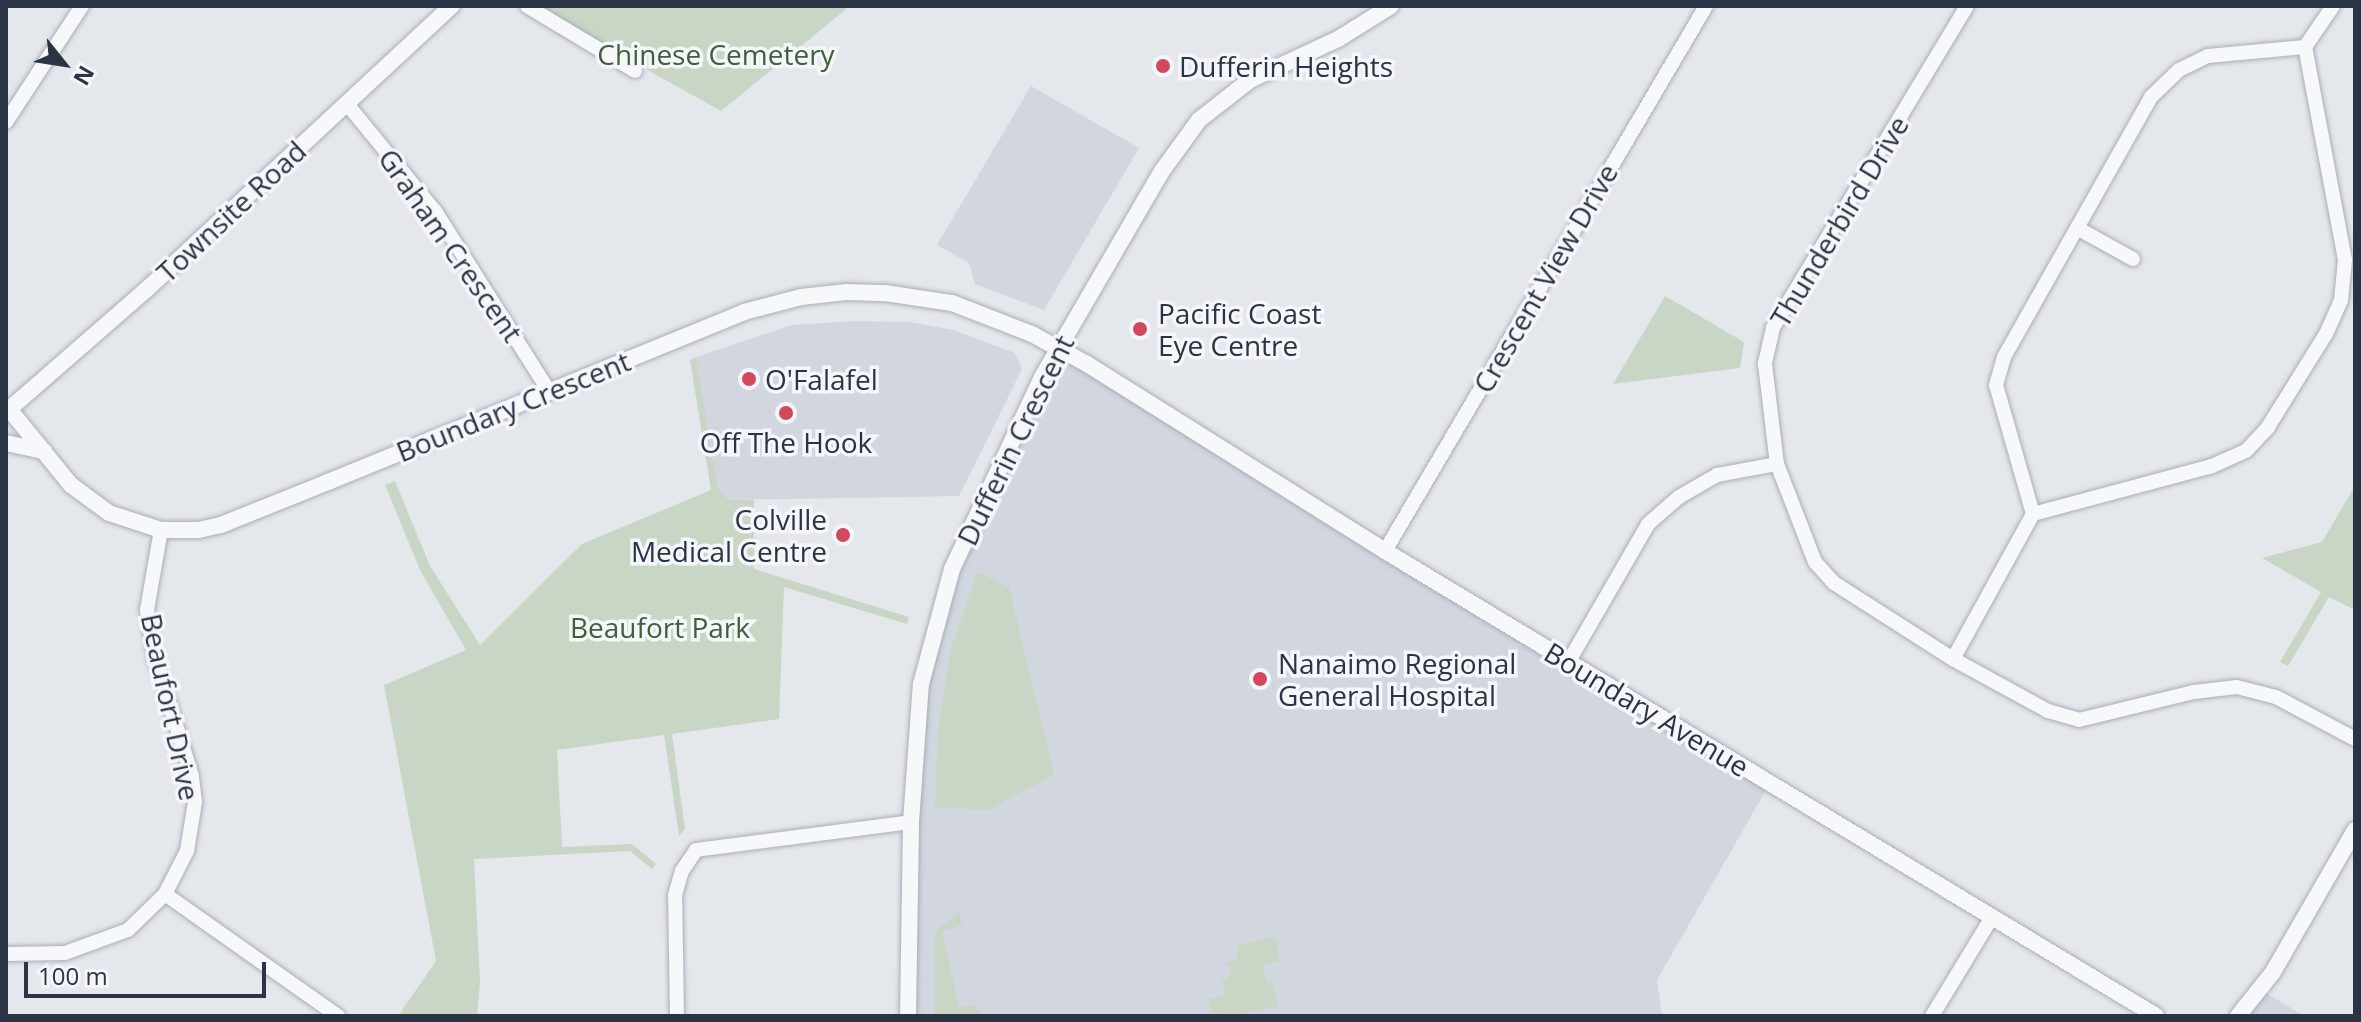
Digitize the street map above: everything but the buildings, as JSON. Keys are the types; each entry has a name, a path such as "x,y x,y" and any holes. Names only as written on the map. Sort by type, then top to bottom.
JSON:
{"street":[{"path":"6,122 82,6"},
{"name":"Townsite Road","path":"7,411 146,290 452,6"},
{"path":"527,6 635,71"},
{"name":"Dufferin Crescent","path":"908,1016 911,822 921,684 939,612 961,549 1059,348 1162,171 1199,120 1250,80 1338,39 1391,6"},
{"name":"Crescent View Drive","path":"1385,551 1706,6"},
{"name":"Thunderbird Drive","path":"1967,6 1773,328 1765,364 1777,464 1815,562 1834,583 1953,659 2048,711 2079,720 2194,692 2237,687 2276,697 2355,739"},
{"path":"2033,514 2212,466 2246,451 2268,427 2326,334 2341,300 2345,260 2305,47 2333,6"},
{"path":"1953,659 2033,514 1996,385 2004,357 2151,97 2179,70 2208,56 2305,47"},
{"name":"Graham Crescent","path":"347,104 435,211 548,390"},
{"path":"2077,228 2133,259"},
{"name":"Boundary Crescent","path":"7,411 89,500 109,513 161,530 199,530 221,525 744,312 827,293 885,293 952,303 1002,321 1059,348"},
{"name":"Boundary Avenue","path":"1059,348 1262,470 1385,551 2156,1016"},
{"path":"6,443 44,451"},
{"path":"1569,661 1648,524 1679,497 1717,475 1777,464"},
{"name":"Beaufort Drive","path":"6,954 65,953 128,930 165,894 187,851 195,802 188,761 149,633 149,585 161,530"},
{"path":"677,1016 675,895 682,871 696,850 911,822"},
{"path":"2238,1016 2273,972 2355,830"},
{"path":"165,894 338,1016"},
{"path":"1932,1016 1992,917"}],"shaded area":[{"path":"1031,86 1139,148 1044,310 975,284 969,263 937,245"},
{"path":"910,322 953,330 1015,353 1022,369 959,496 727,500 718,487 696,357 792,325"},
{"name":"Nanaimo Regional General Hospital","path":"1059,348 1770,783 1657,980 1662,1016 908,1016 911,822 939,612"},
{"path":"2262,991 2305,1016 2242,1016"}],"green space":[{"name":"Chinese Cemetery","path":"533,6 850,6 721,111"},
{"path":"1665,296 1744,342 1740,368 1613,384"},
{"name":"Beaufort Park","path":"696,357 718,487 728,500 754,500 754,569 909,617 907,624 784,587 779,719 672,734 685,829 679,836 664,735 557,750 562,847 632,844 656,864 652,869 630,851 474,859 480,982 477,1016 398,1016 436,961 384,685 466,650 420,570 385,485 395,481 430,566 480,645 582,544 711,490 690,360"},
{"path":"2355,486 2355,610 2329,597 2288,666 2280,662 2321,592 2262,558 2322,542"},
{"path":"977,572 1009,587 1054,775 987,810 935,807 938,730 951,649"},
{"path":"959,912 962,924 942,932 959,1007 973,1005 982,1014 934,1016 935,932"},
{"path":"1275,937 1280,961 1263,965 1267,983 1272,982 1278,1006 1235,1016 1222,1016 1221,1012 1212,1014 1209,999 1225,995 1222,980 1229,979 1231,971 1225,962 1237,959 1238,945"}],"place":[{"name":"Dufferin Heights","path":"1163,66"},
{"name":"Pacific Coast Eye Centre","path":"1140,329"},
{"name":"O'Falafel","path":"749,379"},
{"name":"Off The Hook","path":"786,413"},
{"name":"Colville Medical Centre","path":"843,535"},
{"name":"Nanaimo Regional General Hospital","path":"1260,679"}]}
